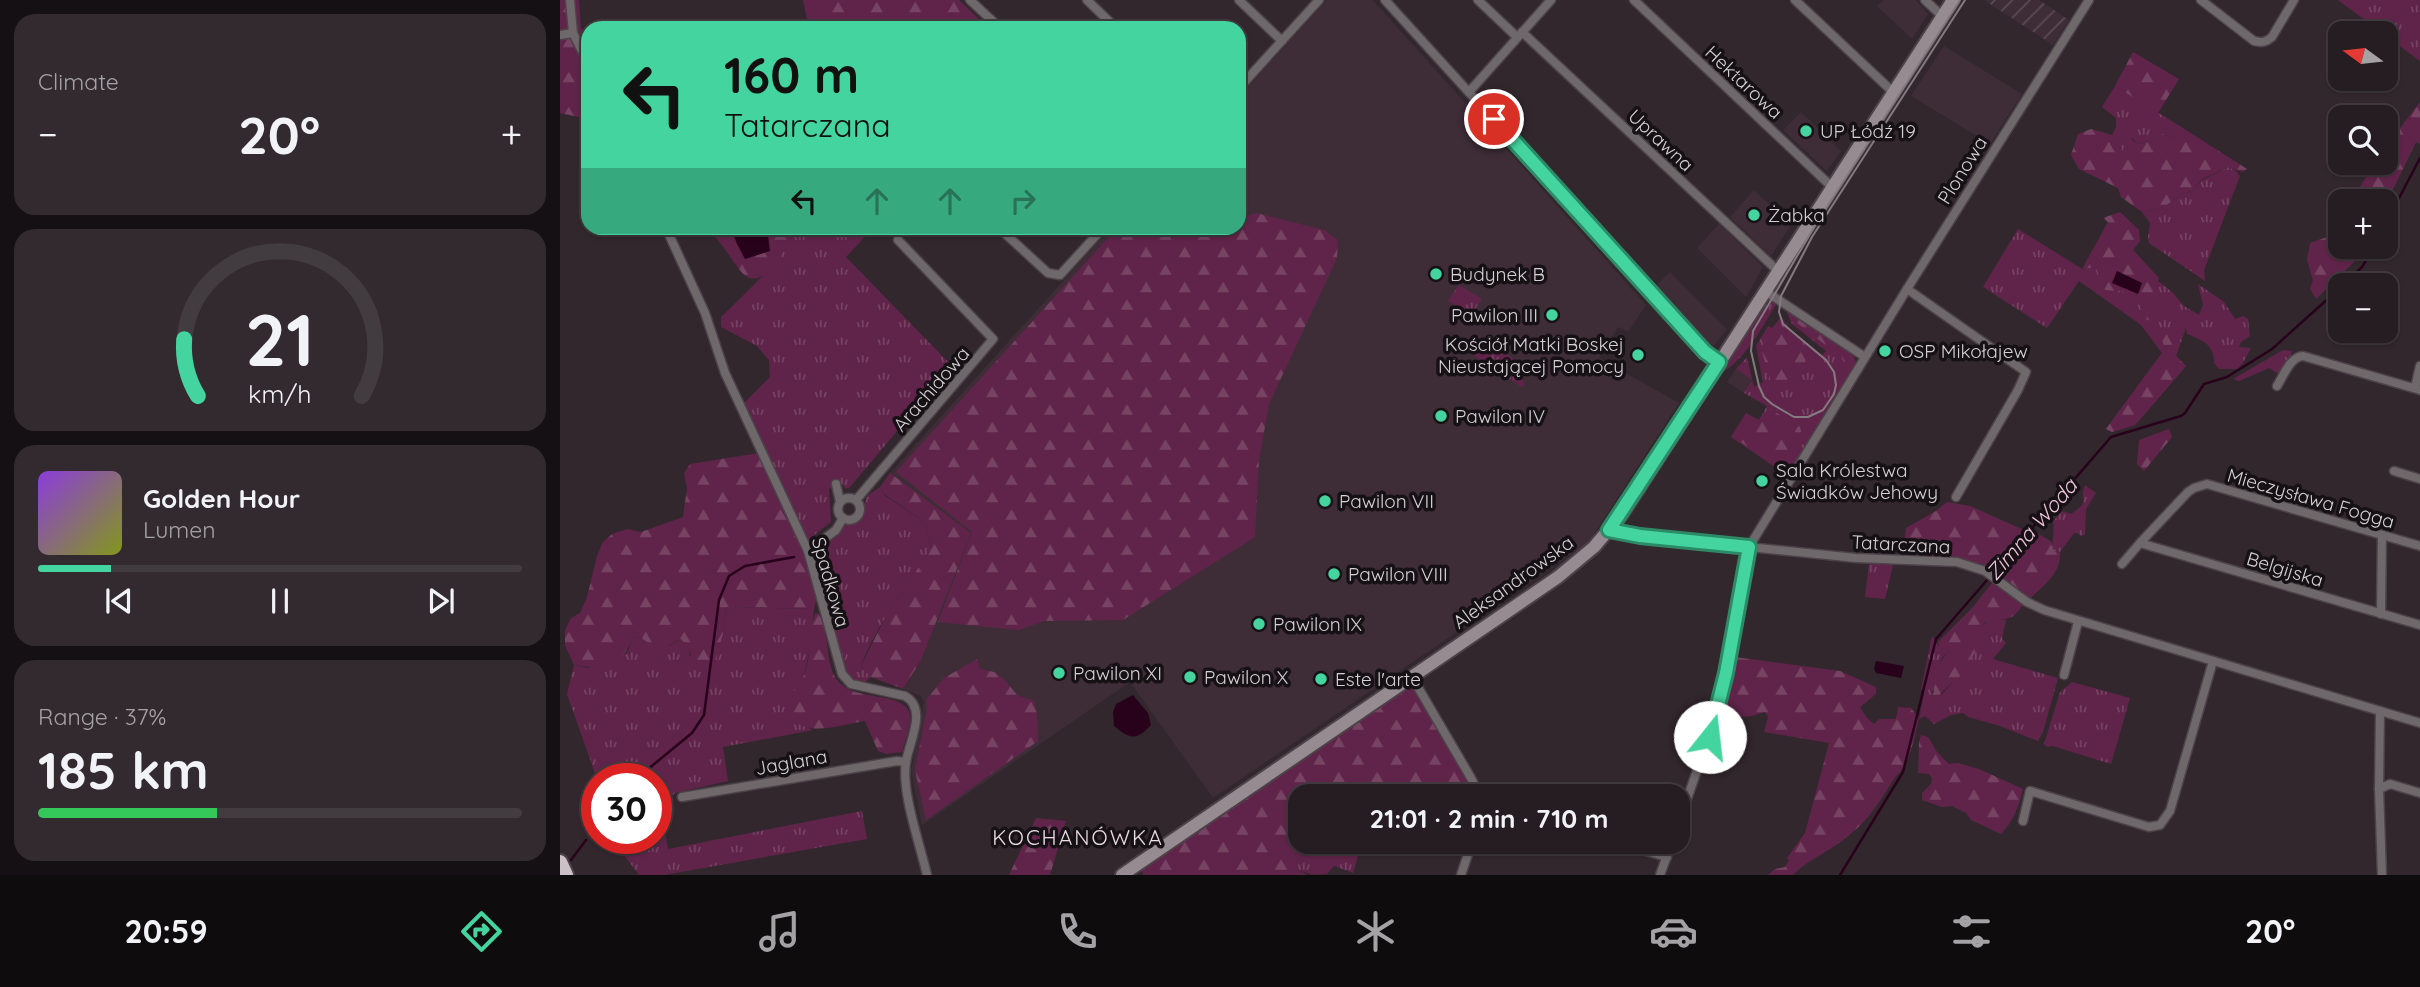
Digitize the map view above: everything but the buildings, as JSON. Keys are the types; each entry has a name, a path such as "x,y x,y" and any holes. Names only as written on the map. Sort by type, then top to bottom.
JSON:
{"highway":[{"path":"560,862 566,875"}],"main road":[{"name":"Aleksandrowska","path":"1122,875 1566,571 1589,552 1609,530 1953,0"}],"street":[{"path":"570,0 573,33 581,49"},
{"path":"970,0 992,21"},
{"path":"1087,0 1109,21"},
{"path":"1239,0 1282,41"},
{"path":"1246,80 1319,0"},
{"path":"1385,0 1705,352 1719,362"},
{"name":"Uprawna","path":"1478,0 1519,34 1778,271"},
{"path":"1469,92 1551,0"},
{"name":"Hektarowa","path":"1634,0 1832,187"},
{"path":"1795,0 1893,92"},
{"path":"1925,0 1942,16"},
{"name":"Plonowa","path":"1749,547 2088,0"},
{"path":"2201,0 2261,43 2272,37 2294,0"},
{"path":"560,35 573,33"},
{"name":"Spadkowa","path":"669,235 705,313 725,373 808,551 836,656 846,681 865,688 905,696 911,699 916,707 916,719 906,762 908,792 927,875"},
{"path":"1007,235 1054,275 1060,275 1097,235"},
{"name":"Arachidowa","path":"848,500 993,339 898,240"},
{"path":"1907,289 2024,369 2026,375 1956,497"},
{"path":"1765,291 1865,357"},
{"path":"2277,386 2298,356 2418,389 2420,366"},
{"path":"2394,471 2420,479"},
{"name":"Mieczysława Fogga","path":"2140,543 2194,488 2207,484 2420,546"},
{"path":"848,500 859,504 859,514 852,520 843,518 838,511 848,500"},
{"path":"808,551 836,530 843,518"},
{"path":"1762,527 1766,541 1773,549"},
{"name":"Tatarczana","path":"1609,530 1640,536 1879,560 1945,560 1985,571 2035,606 2078,622 2420,723"},
{"path":"2381,614 2382,535"},
{"path":"2122,564 2140,543"},
{"name":"Belgijska","path":"2140,543 2420,625"},
{"path":"1690,791 1717,716 1749,547"},
{"path":"2064,674 2078,622"},
{"path":"2023,821 2031,792 2149,827 2160,825 2170,811 2213,661"},
{"path":"1412,677 1474,784"},
{"path":"2380,711 2382,875"},
{"name":"Jaglana","path":"682,797 897,761 906,762"},
{"path":"2379,789 2390,784 2420,793"},
{"path":"1461,875 1468,854"},
{"path":"1656,854 1667,857"},
{"path":"1660,875 1668,854"}],"shaded area":[{"path":"1327,0 1373,0 1646,305 1628,332 1618,327 1599,358 1679,403 1589,542 1213,798 1130,682 922,825 911,771 924,702 921,696 903,689 921,660 970,533 890,473 1105,235 1246,235 1246,89"},
{"path":"1883,0 1916,0 1928,14 1912,39 1877,6"},
{"path":"1984,0 2039,0 2069,20 2053,45"},
{"path":"1944,46 2022,94 1990,144 1911,96"},
{"path":"1801,112 1841,151 1827,171 1783,130"},
{"path":"1754,190 1791,225 1771,256 1730,217"},
{"path":"1719,224 1763,267 1746,297 1697,248"},
{"path":"734,235 768,235 770,251 745,259"},
{"path":"2117,271 2142,283 2138,294 2112,283"},
{"path":"1670,272 1727,329 1712,348 1655,287"},
{"path":"1736,369 1752,380 1744,393 1727,382"},
{"path":"1876,661 1904,666 1901,678 1876,673"},
{"path":"1133,695 1148,713 1151,725 1137,736 1129,736 1114,726 1113,712 1116,704"}],"green space":[{"path":"560,0 579,0 581,118 560,113"},
{"path":"803,0 959,0 978,18 976,21 808,21"},
{"path":"2338,0 2420,0 2420,61 2398,45 2398,21 2366,21"},
{"path":"2133,52 2179,79 2158,113 2115,86"},
{"path":"2115,86 2178,125 2172,137 2162,134 2138,144 2132,138 2122,152 2112,135 2116,118 2102,107"},
{"path":"2420,102 2420,144 2416,142 2393,189 2359,189 2367,175 2398,175 2398,131"},
{"path":"2178,125 2247,169 2243,172 2228,167 2202,179 2192,191 2179,195 2166,206 2142,212 2121,197 2118,188 2079,169 2071,155 2078,134 2091,129 2112,135 2122,152 2128,137 2138,144 2162,134 2172,137"},
{"path":"2228,167 2240,176 2204,270 2205,281 2149,243 2150,223 2142,212 2166,206 2179,195 2192,191 2202,180"},
{"path":"2120,212 2139,230 2140,241 2133,250 2159,278 2153,294 2158,322 2150,321 2142,315 2135,296 2103,289 2096,267 2082,269 2108,222 2103,218"},
{"path":"1256,213 1324,230 1338,240 1337,258 1269,404 1259,460 1255,537 1123,620 1044,621 1019,630 938,622 972,532 896,472 1111,235 1246,235 1246,217"},
{"path":"2018,229 2084,270 2106,240 2172,292 2184,306 2199,315 2203,305 2198,284 2224,302 2235,319 2243,316 2248,319 2250,336 2241,342 2239,347 2251,348 2243,363 2237,369 2219,369 2214,363 2210,347 2187,334 2186,328 2176,356 2186,366 2135,425 2112,432 2106,429 2162,353 2141,325 2079,281 2047,328 1983,287"},
{"path":"713,235 793,235 773,266 756,278 747,277"},
{"path":"793,235 866,235 846,257 952,366 850,487 846,489 842,484 829,489 831,522 808,540 744,403 770,377 769,360 757,346 721,327 721,317 772,265"},
{"path":"2328,237 2328,259 2357,259 2343,273 2328,273 2328,287 2316,299 2310,289 2313,280 2307,260 2310,243"},
{"path":"1459,285 1482,299 1471,315 1448,301"},
{"path":"1770,298 1764,310 1771,299 1777,303 1760,331 1747,350 1723,372"},
{"path":"1785,308 1852,353 1856,362 1855,368 1788,476 1731,437 1746,413 1759,420 1767,406 1744,393 1752,380 1736,369 1747,357 1754,387 1763,382 1756,346 1768,326 1772,328 1781,317 1790,329 1822,355 1826,351 1792,324"},
{"path":"1793,316 1851,355 1854,361 1844,384 1839,383 1846,364 1841,353 1832,350 1792,319"},
{"path":"1770,329 1795,339 1805,347 1803,374 1783,388 1771,381 1762,352 1765,341 1763,337"},
{"path":"2160,335 2174,336 2179,346 2176,356 2186,366 2135,425 2112,432 2106,429 2162,353 2165,348"},
{"path":"1478,336 1494,346 1484,362 1469,352"},
{"path":"1494,346 1515,360 1524,384 1522,387 1484,362"},
{"path":"2283,350 2292,351 2281,375 2269,368 2239,381 2233,379"},
{"path":"1770,409 1800,427 1801,439 1790,455 1796,461 1787,472 1737,440 1734,435 1746,415 1759,420"},
{"path":"2169,429 2172,437 2144,471 2137,464 2139,440"},
{"path":"759,453 805,557 816,600 814,609 726,607 723,634 713,667 696,664 681,639 658,647 641,637 633,638 623,655 610,664 594,667 574,665 565,645 565,630 571,618 580,613 587,597 603,542 612,534 627,529 641,532 683,517 687,488 684,473 690,464"},
{"path":"890,473 971,533 921,660 903,689 871,677 861,666 886,616 931,549 926,523 884,494 880,487"},
{"path":"2085,485 2096,493 2086,509 2085,534 2082,536 2075,532 2060,552 2054,551 2053,521 2062,511 2071,514 2081,506"},
{"path":"880,487 884,495 926,523 931,549 884,620 868,650 861,666 871,677 865,682 855,680 846,671 815,558 817,551 842,527 860,519 867,496"},
{"path":"1947,502 1970,506 2026,531 2003,558 2012,560 2034,531 2052,542 2054,551 2060,552 2060,560 2048,581 2014,615 1983,624 1987,633 1962,673 1935,699 1937,674 1948,651 1939,647 1938,642 1973,607 1999,574 1964,560 1947,557 1903,557 1906,528"},
{"path":"1869,563 1893,565 1885,599 1865,597"},
{"path":"726,607 814,609 810,648 802,684 791,694 796,722 813,730 723,747 728,781 675,793 672,796 672,763 591,763 567,694 574,665 588,668 627,653 633,638 641,637 669,646 681,639 688,646 690,656 723,634"},
{"path":"818,613 825,629 830,665 837,680 855,692 890,699 907,708 910,725 902,752 886,754 878,751 865,721 812,728 802,726 794,720 790,709 791,694 804,677 812,625 815,614"},
{"path":"1990,619 2006,620 2002,638 2006,643 1993,659 2058,678 2038,741 1963,713 1951,715 1934,724 1925,716 1919,719 1924,694 1921,689 1932,636 1939,647 1948,651 1942,658 1932,693 1942,694 1970,659 1983,627"},
{"path":"1735,657 1840,671 1876,687 1876,694 1860,707 1874,724 1879,719 1896,719 1898,707 1911,708 1919,719 1905,764 1867,818 1843,840 1793,875 1768,875 1775,869 1785,867 1789,860 1787,858 1805,833 1829,743 1764,732 1768,717 1765,712 1744,717 1724,711"},
{"path":"977,659 980,669 994,672 1005,680 1017,695 1034,701 1038,741 926,820 915,770 927,708 926,700 944,678"},
{"path":"1412,682 1469,784 1288,784 1288,854 1295,854 1298,869 1307,875 1143,875 1141,868"},
{"path":"2072,682 2130,698 2111,764 2044,744 2060,692"},
{"path":"1921,735 1928,737 1937,752 1949,764 1958,763 1979,769 2023,789 2015,813 2001,834 1971,820 1966,813 1952,806 1942,807 1922,800 1922,793 1931,784 1932,778 1929,774 1918,773"},
{"path":"862,811 867,839 664,875 639,875 623,854 672,854 672,848"},
{"path":"1036,818 1066,821 1050,875 1009,875"},
{"path":"1295,854 1358,856 1353,873 1334,866 1327,874 1312,874 1298,869"}],"waterway":[{"name":"Zimna Woda","path":"2398,200 2420,158"},
{"name":"Zimna Woda","path":"2356,273 2367,259"},
{"name":"Zimna Woda","path":"1840,875 1903,772 1936,639 2111,437 2181,416 2204,384 2227,377 2272,349 2328,299"},
{"path":"655,763 692,733 704,715 719,600 729,576 745,566 794,557"},
{"path":"571,860 581,847"}],"tram line":[{"path":"1960,0 1816,224 1753,331 1751,351 1764,397 1794,417 1808,417 1823,410 1834,394 1836,385 1834,372 1826,360 1783,324 1779,312 1781,296 1812,237 1965,0"}],"place":[{"name":"UP Łódź 19","path":"1806,131"},
{"name":"Żabka","path":"1754,215"},
{"name":"Budynek B","path":"1436,274"},
{"name":"Pawilon III","path":"1552,315"},
{"name":"OSP Mikołajew","path":"1885,351"},
{"name":"Kościół Matki Boskej Nieustającej Pomocy","path":"1638,355"},
{"name":"Pawilon IV","path":"1441,416"},
{"name":"Sala Królestwa Świadków Jehowy","path":"1762,481"},
{"name":"Pawilon VII","path":"1325,501"},
{"name":"Pawilon VIII","path":"1334,574"},
{"name":"Pawilon IX","path":"1259,624"},
{"name":"Pawilon XI","path":"1059,673"},
{"name":"Pawilon X","path":"1190,677"},
{"name":"Este l'arte","path":"1321,679"}],"district":[{"name":"KOCHANÓWKA","path":"1078,837"}],"route":[{"path":"1494,119 1705,352 1719,362 1622,514 1609,530 1640,536 1749,547 1748,565 1726,673 1710,737"}]}
